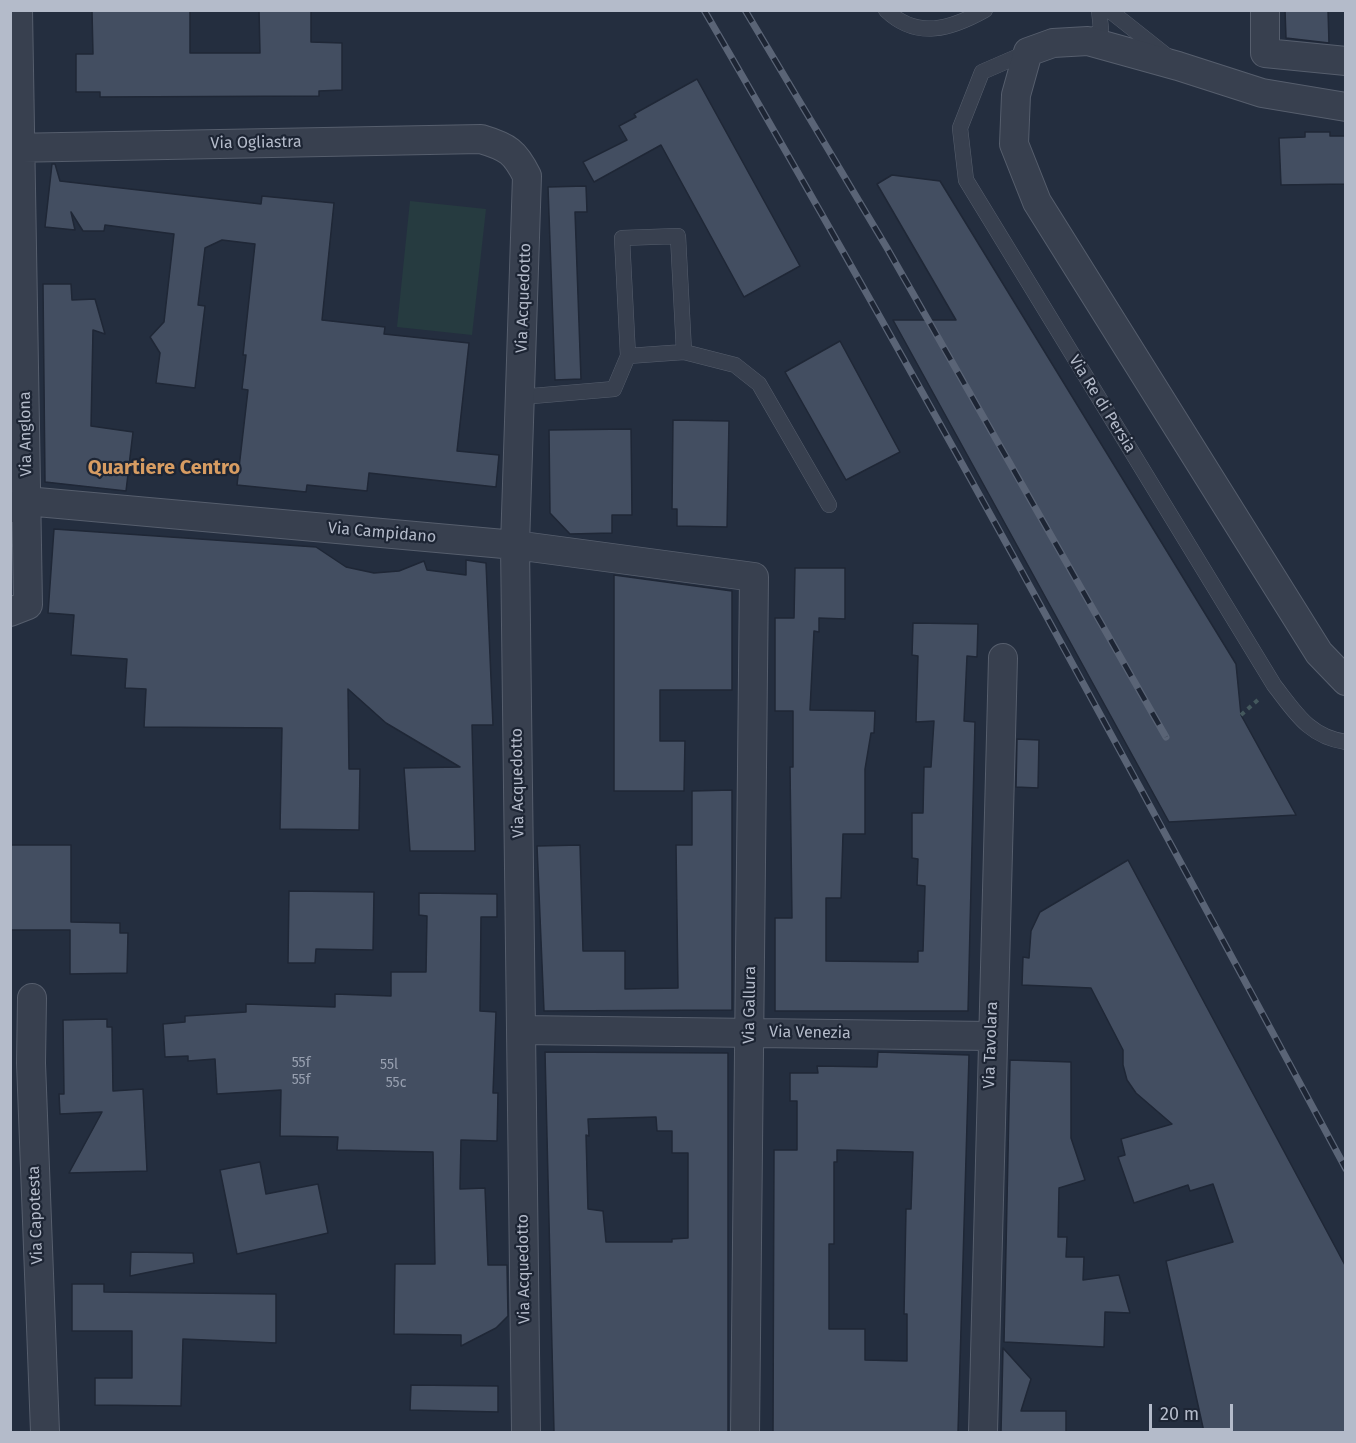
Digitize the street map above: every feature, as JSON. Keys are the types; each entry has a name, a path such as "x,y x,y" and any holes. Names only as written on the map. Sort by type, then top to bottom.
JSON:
{"street":[{"name":"Via Anglona","path":"18,10 16,148 19,609"},
{"path":"1265,10 1265,53 1346,61"},
{"name":"Via Re di Persia","path":"1028,52 1053,43 1088,41 1178,66 1262,93 1346,107"},
{"path":"1028,52 1016,95 1014,144 1038,202 1319,653 1346,681"},
{"name":"Via Ogliastra","path":"16,148 482,139 501,145"},
{"name":"Via Acquedotto","path":"501,145 518,157 527,176 515,546 526,1432"},
{"name":"Via Campidano","path":"19,505 515,546 754,577"},
{"name":"Via Gallura","path":"745,1432 754,577"},
{"name":"Via Tavolara","path":"982,1432 1003,658"},
{"name":"Via Capotesta","path":"32,998 31,1063 45,1432"},
{"name":"Via Venezia","path":"522,1030 991,1036"}],"lane":[{"path":"886,10 900,23 936,31 985,10"},
{"path":"1088,41 1101,29 1099,10"},
{"path":"1109,10 1178,66"},
{"name":"Via Re di Persia","path":"1028,52 982,72 960,128 966,180 1274,685 1302,723 1330,740 1346,742"},
{"path":"521,398 614,389 628,356 622,238 678,236 684,352"},
{"path":"628,356 684,352 735,364 759,384 829,505"}],"green space":[{"path":"410,201 486,209 472,335 397,327"}],"building":[{"path":"190,10 190,53 260,53 259,10 311,10 311,42 342,43 342,90 319,91 319,96 100,97 100,92 76,92 76,54 93,54 92,11"},
{"path":"1285,10 1328,10 1329,43 1286,38"},
{"path":"697,79 800,266 744,297 661,145 594,182 583,162 627,140 619,126 636,117 634,114"},
{"path":"1305,132 1330,132 1330,136 1346,136 1346,184 1281,185 1279,138 1305,137"},
{"path":"52,164 55,164 60,181 261,204 262,196 334,203 322,320 385,327 384,334 469,343 457,451 499,455 496,487 369,473 367,491 307,485 306,492 237,485 248,390 242,389 246,355 243,355 255,244 222,240 205,248 198,305 205,306 195,388 156,383 160,353 150,337 164,322 174,234 105,225 104,231 83,231 71,212 75,230 45,227"},
{"path":"892,175 940,181 1236,664 1241,715 1296,815 1169,822 893,320 956,320 877,184"},
{"path":"586,186 587,212 575,212 581,379 555,380 548,187"},
{"path":"43,284 71,284 72,300 95,299 105,334 93,330 91,426 133,432 126,491 45,482"},
{"path":"840,341 900,452 846,480 785,372"},
{"path":"673,420 729,421 727,527 677,526 677,509 672,509"},
{"path":"631,429 632,515 612,515 612,533 570,534 550,513 549,430"},
{"path":"54,529 316,547 346,567 374,573 399,571 424,561 427,570 466,575 466,560 486,563 493,725 472,725 475,851 410,851 404,768 460,767 386,723 348,689 349,769 360,769 359,830 280,829 282,728 144,727 146,689 125,688 127,659 71,655 74,615 48,613"},
{"path":"795,568 845,568 845,619 819,618 819,632 814,631 810,710 875,711 874,733 871,733 865,769 865,834 843,834 841,898 826,898 826,961 918,962 918,951 923,951 925,886 917,885 918,859 912,858 912,813 923,813 924,767 931,767 934,721 916,722 918,656 912,655 913,623 978,624 977,657 967,656 964,721 975,722 968,1011 775,1011 775,918 792,918 790,767 793,767 793,711 775,711 775,618 794,618"},
{"path":"614,575 732,591 732,690 660,690 660,741 685,741 684,791 614,791"},
{"path":"1017,739 1039,740 1038,788 1016,787"},
{"path":"732,790 732,1010 544,1011 537,846 580,845 583,951 625,951 625,989 678,988 676,845 692,845 692,791"},
{"path":"10,845 71,845 71,922 120,923 120,933 128,933 127,973 70,974 70,930 10,930"},
{"path":"1128,860 1346,1267 1346,1432 1204,1432 1166,1261 1233,1242 1213,1184 1190,1191 1188,1185 1134,1203 1118,1157 1125,1155 1121,1139 1172,1124 1136,1093 1127,1080 1123,1065 1123,1050 1091,988 1022,985 1023,957 1029,958 1031,931 1040,912"},
{"path":"289,891 374,892 373,950 316,949 315,963 288,963"},
{"path":"419,893 497,894 497,917 481,917 480,1011 496,1012 493,1093 498,1093 497,1141 461,1140 460,1189 485,1188 488,1265 507,1265 508,1316 496,1328 461,1346 461,1335 394,1334 395,1264 435,1264 433,1152 337,1150 338,1137 280,1136 281,1090 217,1094 215,1059 188,1061 188,1056 165,1057 163,1024 185,1022 185,1016 246,1012 246,1004 335,1007 335,994 391,996 391,972 426,972 427,916 419,915"},
{"path":"107,1019 107,1027 112,1027 113,1091 143,1089 147,1171 69,1173 102,1112 60,1114 59,1094 64,1094 63,1020"},
{"path":"545,1052 728,1053 728,1432 554,1432","holes":["656,1117 657,1131 672,1131 672,1153 688,1153 688,1238 672,1239 672,1242 606,1242 603,1211 588,1209 586,1135 589,1136 588,1119"]},
{"path":"878,1052 969,1055 958,1432 773,1432 774,1150 797,1150 797,1101 790,1101 790,1073 818,1073 817,1066 877,1067","holes":["837,1150 913,1152 911,1209 906,1209 904,1314 907,1314 907,1361 865,1360 865,1329 829,1329 829,1244 834,1244 834,1162 837,1162"]},
{"path":"1010,1060 1071,1062 1071,1138 1085,1180 1059,1188 1058,1237 1067,1237 1066,1257 1084,1257 1083,1280 1119,1275 1130,1313 1105,1312 1104,1347 1004,1342"},
{"path":"260,1162 266,1194 318,1184 328,1233 237,1254 220,1170"},
{"path":"131,1252 193,1253 194,1263 130,1276"},
{"path":"72,1284 104,1284 104,1292 276,1294 276,1343 183,1339 181,1406 95,1405 95,1378 132,1378 132,1331 72,1331"},
{"path":"1003,1348 1031,1379 1021,1411 1066,1411 1066,1432 1001,1432"},
{"path":"411,1385 498,1386 498,1412 410,1410"}],"railway":[{"path":"704,10 950,442 1346,1169"},
{"path":"745,10 887,248 1166,737"}],"district":[{"name":"Quartiere Centro","path":"164,468"}]}
